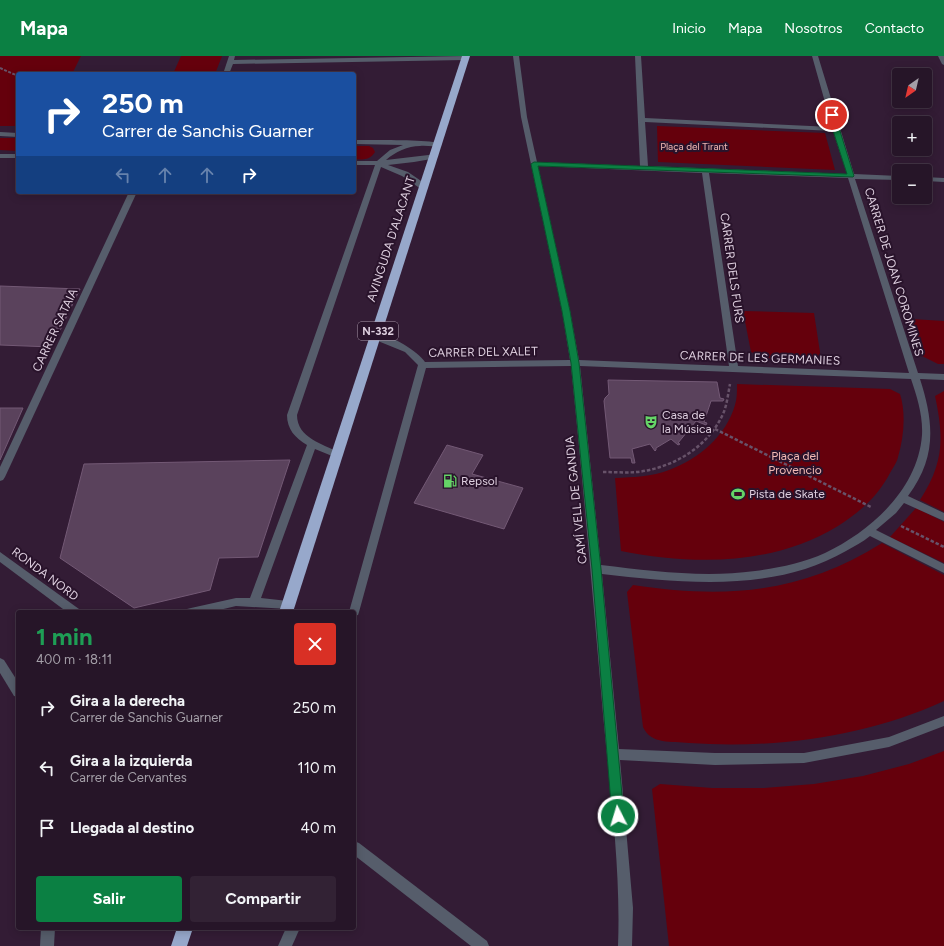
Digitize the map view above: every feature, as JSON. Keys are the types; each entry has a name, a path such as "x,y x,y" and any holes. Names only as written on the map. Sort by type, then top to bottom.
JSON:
{"highway":[{"name":"AVINGUDA D'ALACANT","path":"287,608 466,57"},
{"path":"179,946 184,930"}],"street":[{"name":"CAMÍ VELL DE GANDIA","path":"516,56 524,117 566,311 575,363 587,472 613,754 626,908 625,946"},
{"path":"638,56 644,168"},
{"name":"CARRER DE JOAN COROMINES","path":"815,56 836,129 914,376"},
{"path":"941,56 944,63"},
{"path":"227,72 231,59 466,57"},
{"path":"642,120 836,129"},
{"path":"0,134 16,135"},
{"path":"356,142 438,144"},
{"path":"337,454 312,443 301,436 294,427 292,415 379,163 392,151 421,143"},
{"path":"0,156 16,156"},
{"path":"356,163 417,161 434,156"},
{"path":"379,163 404,174 424,188"},
{"path":"534,164 892,178"},
{"name":"CARRER DELS FURS","path":"705,170 731,368"},
{"path":"932,179 944,180"},
{"name":"CARRER SATAIA","path":"0,478 132,194"},
{"name":"CARRER DEL XALET","path":"376,337 413,354 419,358 422,365 575,363"},
{"name":"CARRER DE LES GERMANIES","path":"575,363 944,377"},
{"path":"355,610 422,365"},
{"path":"596,569 677,578 708,578 768,574 802,566 830,556 850,545 869,532 903,498 919,469 926,438 926,422 922,399 914,376"},
{"path":"254,602 312,443"},
{"path":"903,498 944,517"},
{"path":"869,532 944,569"},
{"name":"RONDA NORD","path":"0,556 71,610"},
{"path":"200,610 236,602 254,602 287,608"},
{"path":"2,670 16,689"},
{"path":"613,754 716,759 804,758 889,742 944,721"},
{"path":"356,849 482,946"},
{"path":"47,946 48,930"},
{"path":"285,946 292,930"}],"path":[{"path":"0,68 16,75"},
{"path":"0,73 5,71"},
{"path":"587,472 638,472 659,468 682,458 701,445 715,430 723,414 728,397 731,368"},
{"path":"715,430 886,516 944,547"}],"green space":[{"path":"0,56 81,56 73,72 16,72 16,126 0,126"},
{"path":"181,56 222,56 216,72 174,72"},
{"name":"Plaça del Tirant","path":"657,126 825,133 835,170 658,162"},
{"path":"0,138 16,138 16,151 0,150"},
{"path":"356,146 369,146 373,148 375,152 371,157 356,159"},
{"path":"743,311 814,313 821,359 763,358 751,352"},
{"path":"912,319 944,321 944,364 938,364 922,356"},
{"name":"Plaça del Provencio","path":"737,384 890,389 900,394 904,417 903,433 896,463 880,489 868,503 854,515 838,526 813,539 787,549 732,559 704,560 676,559 621,551 615,478 642,476 663,472 691,460 701,453 718,436 731,416 736,400"},
{"path":"944,391 944,512 920,500 928,487 938,462 941,438 935,396"},
{"path":"916,508 944,522 944,563 890,537"},
{"path":"882,543 944,575 944,701 883,724 819,738 787,742 721,744 669,742 651,737 647,733 643,727 627,592 633,585 699,592 762,588 792,582 822,573 852,560"},
{"path":"944,751 944,946 669,946 652,789 660,784 712,788 764,788 814,784 863,776 909,764"}],"building":[{"path":"0,286 80,289 52,347 0,345"},
{"name":"Casa de la Música","path":"608,380 717,382 720,398 724,399 723,401 711,401 704,422 707,423 706,425 696,421 678,443 680,444 678,445 671,439 656,448 655,451 650,444 632,449 635,463 632,463 631,458 610,458 604,401 609,394"},
{"path":"0,408 23,408 0,460"},
{"path":"447,445 483,455 472,474 523,488 504,529 414,503"},
{"path":"290,460 258,557 219,558 210,590 134,608 60,558 84,464"}],"place":[{"name":"Casa de la Música","path":"651,422"},
{"name":"Repsol","path":"450,481"},
{"name":"Pista de Skate","path":"738,494"}],"route":[{"path":"618,816 587,472 575,363 566,311 534,164 851,176 832,115"}]}
